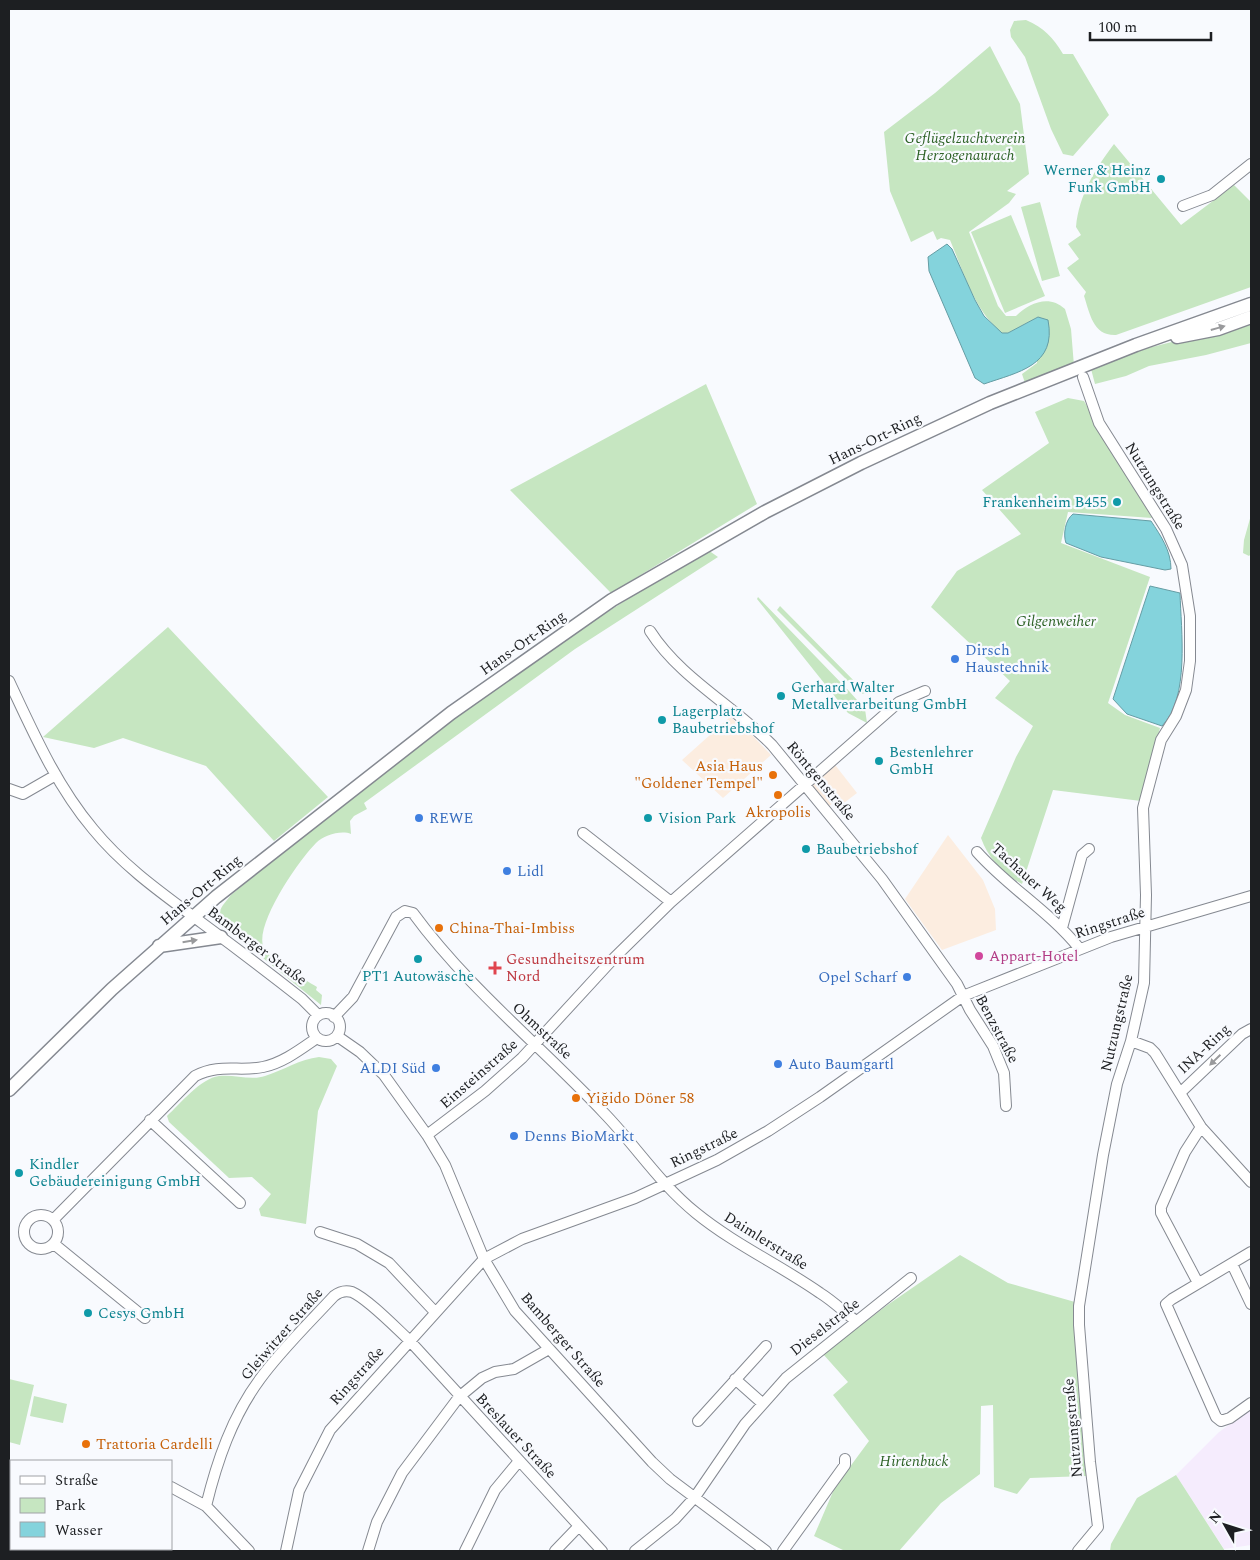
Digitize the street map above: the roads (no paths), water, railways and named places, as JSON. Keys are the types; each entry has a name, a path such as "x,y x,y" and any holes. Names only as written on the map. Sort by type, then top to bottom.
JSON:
{"main road":[{"name":"Hans-Ort-Ring","path":"9,1090 78,1020 193,916 451,713 612,600 712,541 861,463 990,403 1136,345 1251,304"},
{"name":"Hans-Ort-Ring","path":"1136,345 1218,329 1251,317"},
{"path":"159,946 221,936"}],"street":[{"path":"1182,206 1212,195 1251,164"},
{"name":"Nutzungstraße","path":"1078,1551 1098,1527 1078,1325 1079,1306 1103,1154 1117,1084 1131,1041 1144,983 1143,808 1161,740 1176,716 1186,690 1190,661 1190,616 1182,565 1166,529 1099,422 1083,377"},
{"name":"Röntgenstraße","path":"650,632 669,658 755,728 804,785 916,924 957,984 963,996"},
{"name":"Bamberger Straße","path":"9,681 56,775 92,828 110,849 127,866 302,999 318,1016"},
{"name":"Einsteinstraße","path":"427,1135 485,1091 536,1044 613,959 671,902 899,702 925,691"},
{"path":"9,789 23,794 56,775"},
{"path":"583,833 671,902"},
{"name":"Tachauer Weg","path":"1062,928 1082,855 1089,848"},
{"name":"Tachauer Weg","path":"977,852 995,872 1062,928 1079,948"},
{"name":"Ringstraße","path":"286,1551 299,1491 326,1436 344,1412 484,1259 522,1239 608,1209 718,1160 774,1127 845,1080 963,996 1079,948 1251,896"},
{"name":"Ohmstraße","path":"334,1017 353,997 396,916 405,911 413,913 457,966 500,1012 536,1044 606,1114 663,1184"},
{"name":"Benzstraße","path":"963,996 993,1046 1004,1073 1006,1106"},
{"path":"324,1013 334,1017 339,1024 337,1036 326,1041 317,1038 312,1029 313,1022 324,1013"},
{"name":"INA-Ring","path":"1180,1094 1242,1034 1251,1029"},
{"name":"Bamberger Straße","path":"337,1036 360,1052 384,1075 427,1135 445,1165 484,1259 515,1311 652,1462 766,1551"},
{"path":"53,1220 195,1076 216,1068 267,1066 283,1060 317,1038"},
{"path":"1131,1041 1150,1048 1201,1127 1251,1182"},
{"path":"150,1120 240,1203"},
{"path":"1198,1283 1161,1213 1160,1207 1185,1152 1201,1127"},
{"name":"Daimlerstraße","path":"663,1184 716,1228 821,1293 856,1321"},
{"path":"42,1215 53,1220 58,1230 54,1244 48,1248 38,1249 29,1244 24,1234 25,1226 32,1218 42,1215"},
{"path":"320,1232 357,1244 389,1263 435,1312"},
{"path":"54,1244 145,1318"},
{"path":"1251,1252 1166,1304 1167,1310 1216,1417 1221,1420 1230,1418 1251,1403"},
{"path":"1232,1264 1251,1304"},
{"name":"Dieselstraße","path":"635,1551 675,1519 695,1497 722,1456 762,1403 808,1358 911,1278"},
{"name":"Gleiwitzer Straße","path":"206,1506 222,1451 248,1397 269,1367 334,1296 339,1292 354,1293 409,1340"},
{"name":"Breslauer Straße","path":"409,1340 602,1551"},
{"name":"Dieselstraße","path":"698,1421 766,1346"},
{"path":"368,1551 385,1505 402,1473 459,1396 482,1378 495,1372 514,1369 548,1349"},
{"path":"735,1379 762,1403"},
{"path":"783,1551 845,1466 845,1460"},
{"path":"465,1551 495,1490 519,1461"},
{"path":"172,1487 184,1492 206,1506 250,1551"},
{"path":"555,1551 579,1526"}],"water":[{"path":"947,244 952,249 984,316 1002,333 1008,333 1038,317 1048,320 1049,335 1047,348 1032,365 1022,371 984,384 975,378 929,271 928,257"},
{"path":"1073,514 1151,521 1167,550 1171,569 1165,570 1101,557 1066,543 1065,528"},
{"name":"Gilgenweiher","path":"1150,586 1180,593 1182,663 1180,681 1177,699 1171,714 1162,726 1127,714 1113,699"}],"place":[{"name":"Werner & Heinz Funk GmbH","path":"1161,179"},
{"name":"Frankenheim B455","path":"1117,502"},
{"name":"Dirsch Haustechnik","path":"955,659"},
{"name":"Gerhard Walter Metallverarbeitung GmbH","path":"781,696"},
{"name":"Lagerplatz Baubetriebshof","path":"662,720"},
{"name":"Bestenlehrer GmbH","path":"879,761"},
{"name":"Asia Haus \"Goldener Tempel\"","path":"773,775"},
{"name":"Akropolis","path":"778,795"},
{"name":"REWE","path":"419,818"},
{"name":"Vision Park","path":"648,818"},
{"name":"Baubetriebshof","path":"806,849"},
{"name":"Lidl","path":"507,871"},
{"name":"China-Thai-Imbiss","path":"439,928"},
{"name":"Appart-Hotel","path":"979,956"},
{"name":"PT1 Autowäsche","path":"418,959"},
{"name":"Gesundheitszentrum Nord","path":"495,968"},
{"name":"Opel Scharf","path":"907,977"},
{"name":"Auto Baumgartl","path":"778,1064"},
{"name":"ALDI Süd","path":"436,1068"},
{"name":"Yiğido Döner 58","path":"576,1098"},
{"name":"Denns BioMarkt","path":"514,1136"},
{"name":"Kindler Gebäudereinigung GmbH","path":"19,1173"},
{"name":"Cesys GmbH","path":"88,1313"},
{"name":"Trattoria Cardelli","path":"86,1444"}],"park label":[{"name":"Geflügelzuchtverein Herzogenaurach","path":"965,146"},
{"name":"Hirtenbuck","path":"914,1461"}]}
